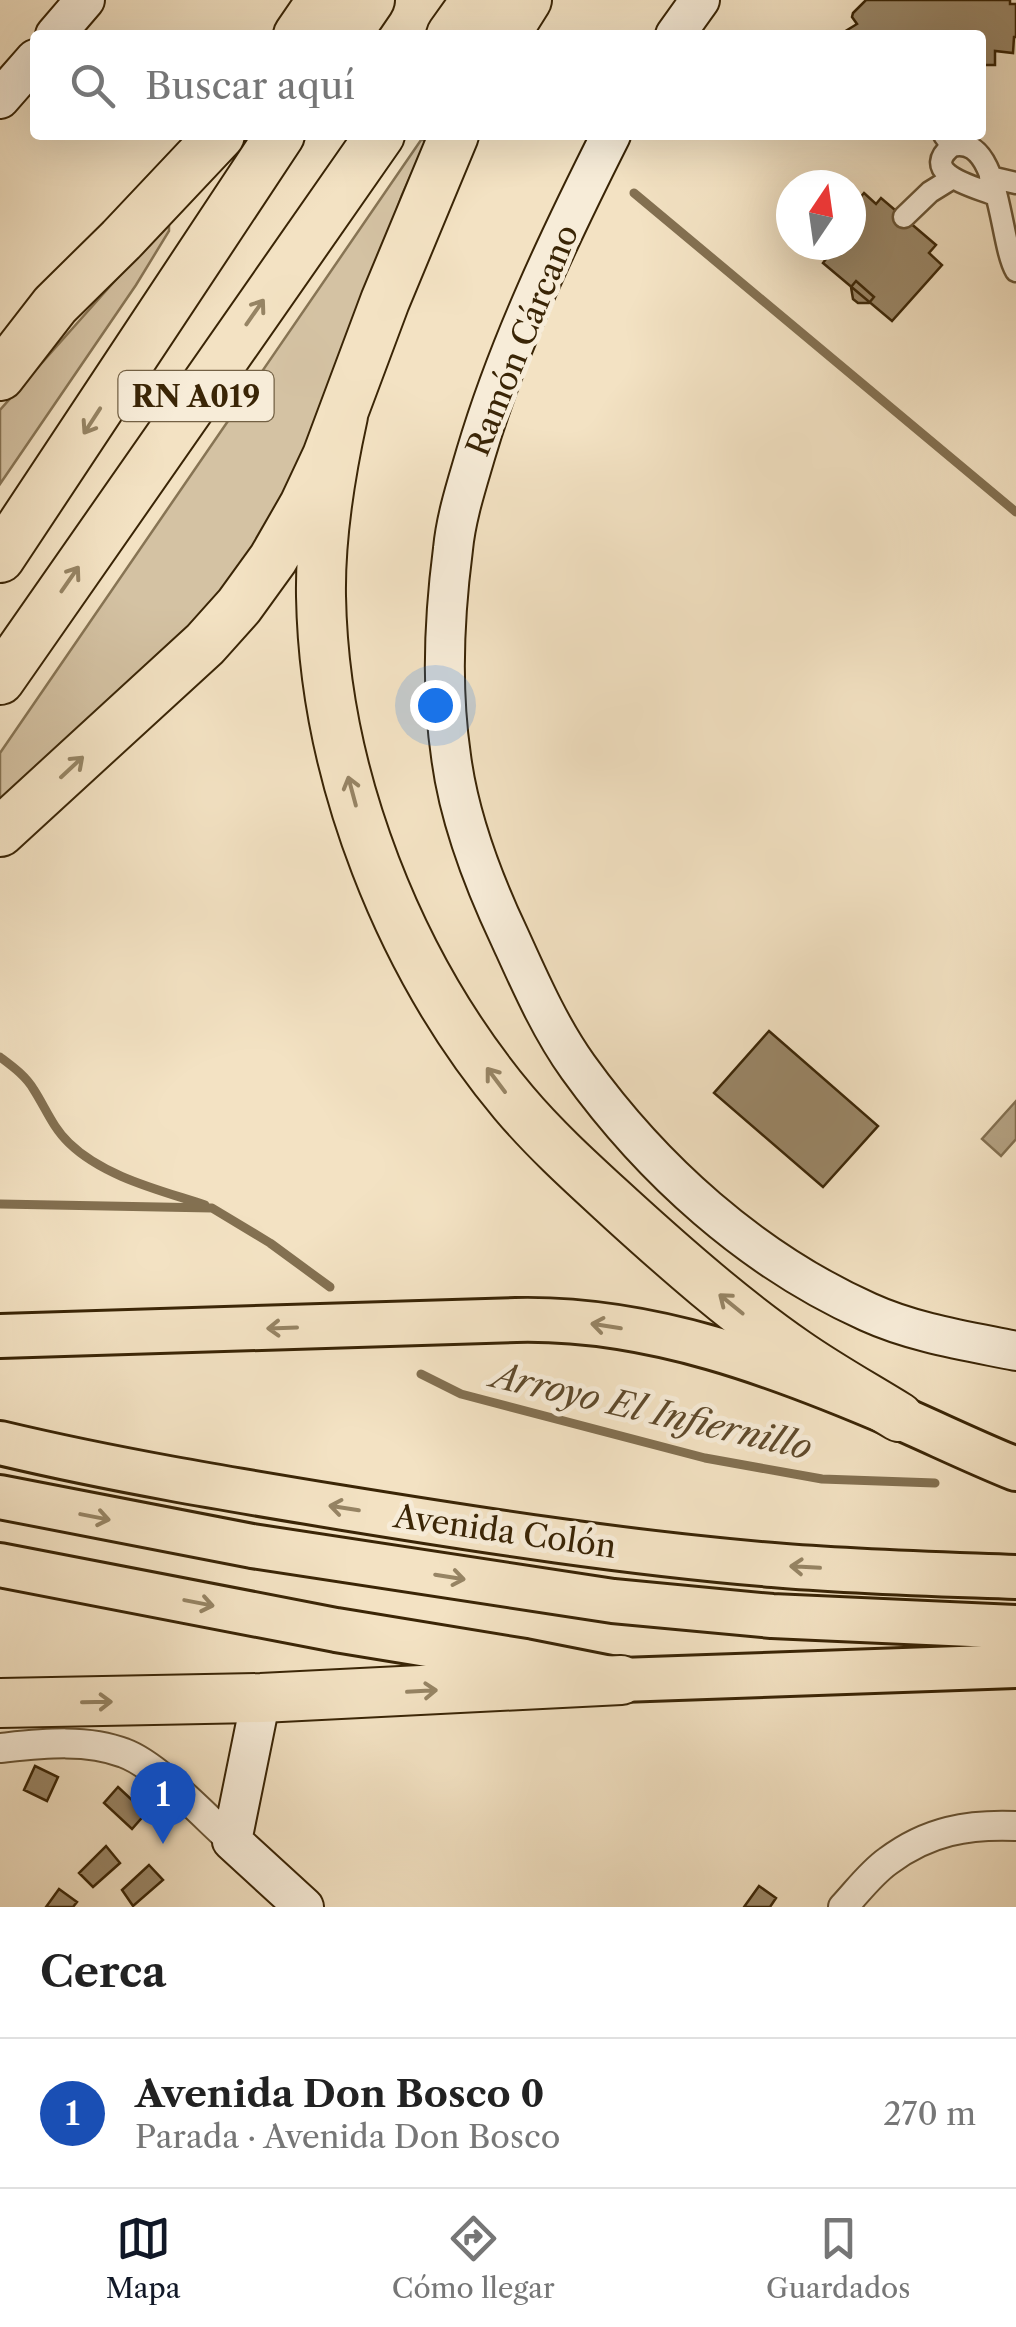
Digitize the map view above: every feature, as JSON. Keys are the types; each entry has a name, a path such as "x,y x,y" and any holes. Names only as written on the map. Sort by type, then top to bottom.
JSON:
{"highway":[{"path":"301,30 322,0"},
{"path":"349,30 370,0"},
{"path":"455,30 476,0"},
{"path":"508,30 527,0"},
{"path":"0,376 54,306 215,140"},
{"name":"RN A019","path":"0,558 277,140"},
{"name":"RN A019","path":"0,680 377,140"},
{"path":"0,832 196,653 239,606 284,543 343,416 385,301 452,140"},
{"path":"0,346 54,306"},
{"path":"343,416 329,485 322,561 327,670 340,747 358,814 417,959 490,1072 523,1113 578,1169 743,1314 898,1417"},
{"path":"0,1703 261,1698 620,1680"}],"main road":[{"path":"59,30 85,0"},
{"path":"661,30 676,0"},
{"path":"679,30 700,0"},
{"path":"0,99 30,65"},
{"name":"Ramón Cárcano","path":"608,140 488,410 453,546 445,686 451,758 468,833 492,900 535,993 577,1065 674,1177 741,1237 802,1279 871,1314 1016,1352"},
{"path":"0,1336 574,1321 660,1335 774,1367 1008,1464"},
{"name":"Avenida Colón","path":"0,1443 109,1468 259,1494 606,1546 772,1565 1016,1577"},
{"name":"Avenida Colón","path":"0,1497 252,1546 613,1601 772,1616 1016,1627"},
{"path":"0,1566 620,1680 1016,1666"},
{"path":"261,1698 232,1841 304,1907"}],"street":[{"path":"1016,183 993,186 951,179 942,162 948,141 976,150 986,164 993,186 1003,222 1009,260 1016,270"},
{"path":"904,217 930,192 951,179"},
{"path":"0,1748 94,1745 124,1752 148,1766 232,1841"},
{"path":"843,1907 886,1862 916,1844 950,1829 1016,1826"}],"shaded area":[{"path":"421,140 425,144 402,195 308,460 237,587 0,810 0,753"},
{"path":"169,225 136,285 0,484 0,410"},
{"path":"1016,1101 1016,1139 1001,1156 982,1139"}],"building":[{"path":"866,0 1010,0 1010,4 1016,4 1013,53 995,51 995,65 986,65 986,30 847,30 857,24 853,13"},
{"path":"866,195 876,204 881,198 936,245 929,253 942,265 892,321 823,263 866,260"},
{"path":"856,281 874,297 869,303 853,299 851,287"},
{"path":"769,1031 878,1126 823,1187 714,1093"},
{"path":"35,1766 58,1777 47,1801 24,1790"},
{"path":"118,1787 146,1813 132,1829 104,1803"},
{"path":"106,1846 120,1863 93,1887 79,1873"},
{"path":"149,1865 163,1880 133,1906 122,1890"},
{"path":"759,1886 776,1898 770,1907 744,1907"},
{"path":"59,1889 77,1902 73,1907 46,1907"}],"waterway":[{"path":"634,193 1016,512"},
{"path":"0,1057 27,1080 58,1131 83,1155 133,1181 205,1205"},
{"name":"Arroyo El Infiernillo","path":"0,1204 212,1208 270,1243 330,1287"},
{"name":"Arroyo El Infiernillo","path":"421,1374 461,1394 705,1458 822,1479 935,1483"}],"place":[{"name":"Avenida Don Bosco 0","path":"163,1844"}]}
